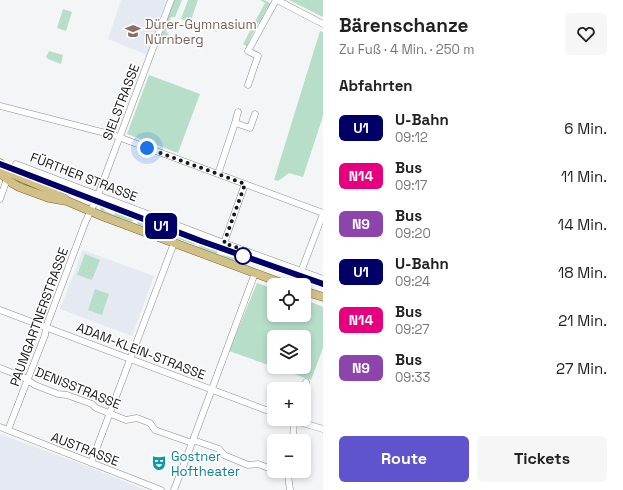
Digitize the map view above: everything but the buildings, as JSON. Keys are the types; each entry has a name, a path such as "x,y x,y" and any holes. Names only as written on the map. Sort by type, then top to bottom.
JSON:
{"main road":[{"name":"FÜRTHER STRASSE","path":"0,163 19,177 50,190 67,201 268,278"},
{"name":"FÜRTHER STRASSE","path":"0,172 16,186 49,198 67,201"},
{"path":"311,293 323,297"}],"street":[{"name":"SIELSTRASSE","path":"91,211 171,0"},
{"path":"248,85 258,56 248,51 276,0 323,24"},
{"path":"0,106 119,137 323,213 298,278"},
{"path":"218,174 236,123 238,112"},
{"path":"236,123 250,128 255,114"},
{"name":"FÜRTHER STRASSE","path":"16,164 323,279"},
{"path":"0,199 10,171"},
{"path":"224,243 245,184"},
{"name":"PAUMGARTNERSTRASSE","path":"8,430 91,211"},
{"path":"91,463 174,243"},
{"path":"174,490 255,273"},
{"name":"ADAM-KLEIN-STRASSE","path":"0,310 267,410"},
{"name":"DENISSTRASSE","path":"0,368 23,377 34,385 92,404 96,408 126,420 137,418 150,423 155,430 219,449 224,455 248,465 258,464 267,467"},
{"path":"311,426 323,429"},
{"name":"AUSTRASSE","path":"0,427 161,490"},
{"path":"289,478 290,490"}],"shaded area":[{"name":"Dürer-Gymnasium Nürnberg","path":"121,0 166,0 147,55 108,39"},
{"path":"83,250 154,276 132,336 60,309"},
{"path":"0,434 81,464 146,490 0,490"}],"green space":[{"path":"174,0 182,0 175,17 171,17 166,32 169,34 167,40 165,41 160,39"},
{"path":"188,0 198,0 191,20 217,32 181,19"},
{"path":"260,0 264,0 272,4 269,9 267,8 261,23 258,23 248,43 248,47 243,44 265,3"},
{"path":"289,0 323,0 323,17"},
{"path":"63,9 72,12 66,31 57,28"},
{"path":"320,31 323,32 323,116 303,177 289,173 278,181 274,180"},
{"path":"49,51 63,55 61,64 46,57"},
{"path":"149,75 200,94 178,153 127,134"},
{"path":"37,178 45,181 48,179 51,182 57,183 58,185 65,186 65,191 37,180"},
{"path":"69,188 80,193 85,193 87,197 85,200 80,196 69,192"},
{"path":"105,203 111,204 113,208 118,210 121,209 124,212 127,211 133,213 135,217 133,221 131,222 101,211 100,207 102,204 105,211 114,215 116,211 109,209"},
{"path":"145,218 147,222 153,222 157,226 159,224 162,225 163,229 161,229 160,232 137,224 139,220"},
{"path":"172,225 184,232 186,236 195,236 195,245 165,234 167,227"},
{"path":"202,239 224,249 226,253 218,250 217,254 235,258 237,256 241,258 240,260 236,261 200,248 199,246"},
{"path":"85,254 100,260 92,280 77,275"},
{"path":"257,283 267,287 267,322 311,322 311,302 323,307 323,348 311,380 294,374 311,374 311,330 267,330 267,365 229,351"},
{"path":"95,289 109,294 102,315 88,310"}],"metro line":[{"name":"U1","path":"0,164 201,241 323,284"}],"place":[{"name":"Dürer-Gymnasium Nürnberg","path":"133,31"},
{"name":"Gostner Hoftheater","path":"159,463"}],"route":[{"path":"147,148 245,184 224,243 244,250 243,256"}]}
